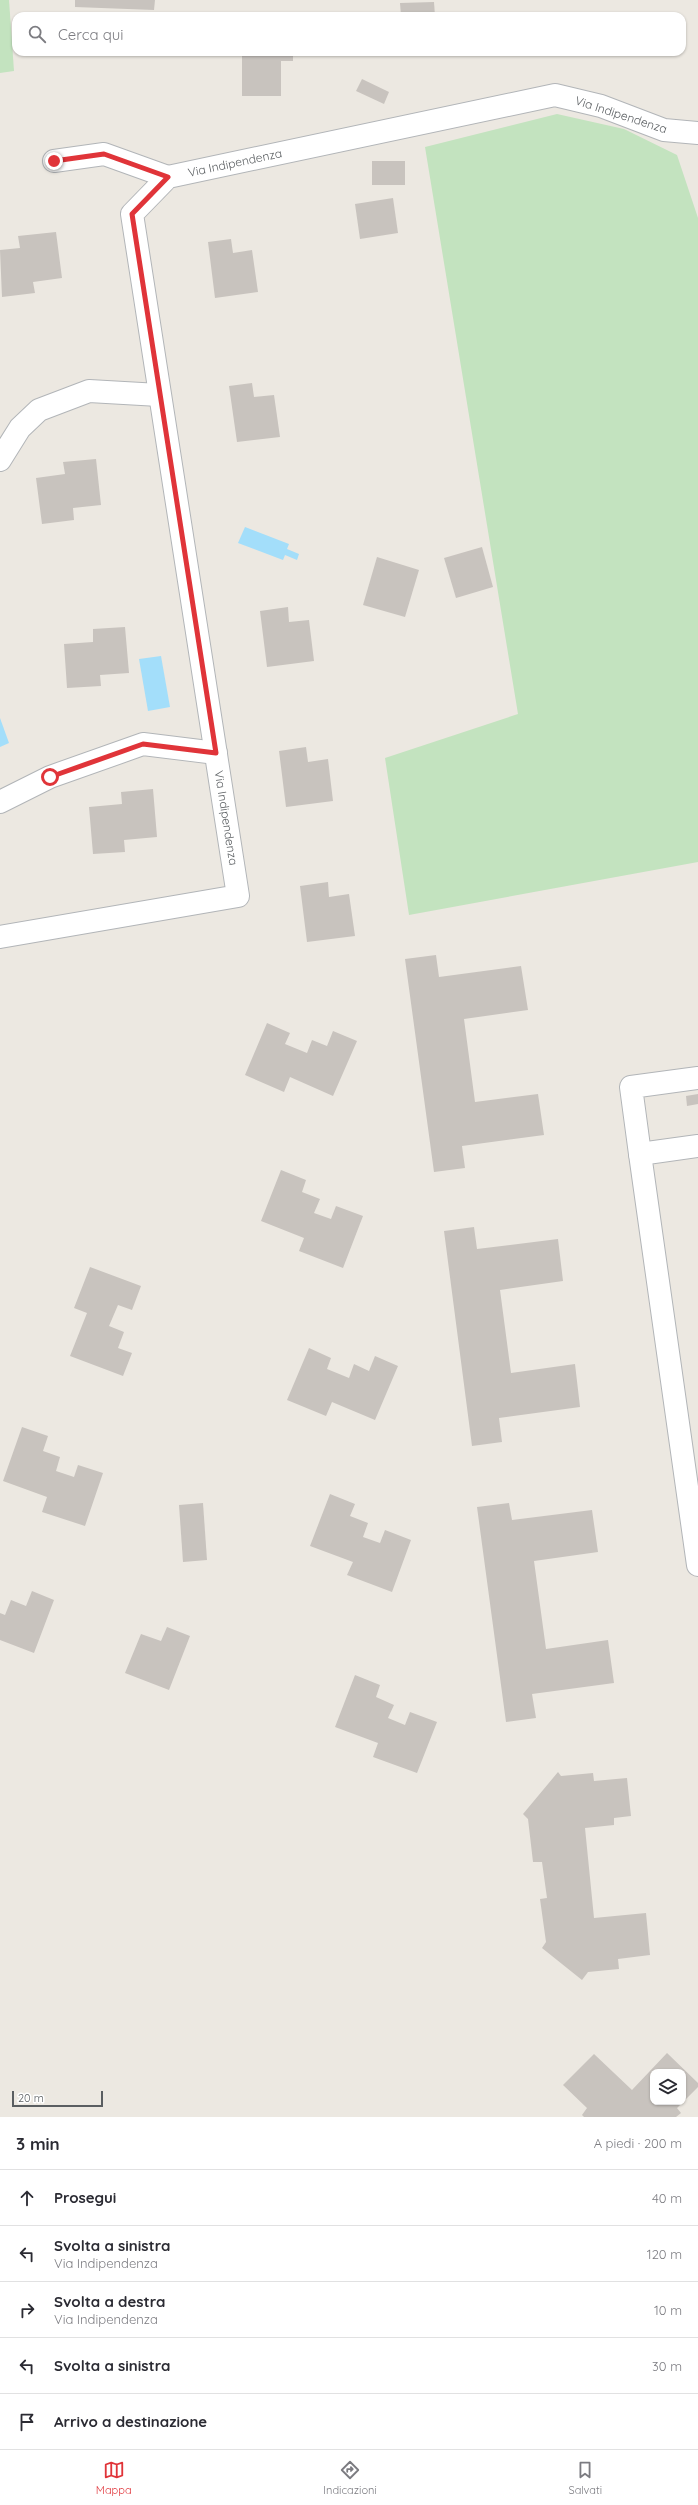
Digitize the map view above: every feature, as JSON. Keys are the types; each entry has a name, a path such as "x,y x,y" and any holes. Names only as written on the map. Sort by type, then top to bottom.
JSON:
{"street":[{"name":"Via Indipendenza","path":"0,937 238,896 132,214 168,177 555,95 601,106 664,130 698,133"},
{"path":"54,161 104,154 168,177"},
{"path":"0,460 20,428 39,410 89,391 159,395"},
{"path":"0,802 50,777 143,744 216,753"},
{"path":"698,1078 631,1087 698,1565"},
{"path":"640,1154 698,1146"}],"green space":[{"path":"0,0 9,0 14,71 0,73"},
{"path":"557,114 624,129 677,155 698,218 698,862 409,915 385,758 518,714 425,147"}],"water":[{"path":"245,527 289,544 287,549 299,554 297,560 285,555 283,560 238,543"},
{"path":"161,656 170,707 148,711 139,659"},
{"path":"0,718 9,743 0,747"}],"building":[{"path":"75,0 155,0 154,10 75,7"},
{"path":"434,2 435,12 401,12 400,3"},
{"path":"242,56 293,56 293,61 281,61 281,96 242,96"},
{"path":"362,79 389,92 384,104 356,91"},
{"path":"372,161 405,161 405,185 372,185"},
{"path":"393,198 398,233 360,239 355,204"},
{"path":"56,232 62,278 33,282 35,293 2,297 0,250 20,248 18,236"},
{"path":"231,239 233,253 252,250 258,292 215,298 208,242"},
{"path":"252,383 254,397 274,395 280,437 237,442 229,386"},
{"path":"96,459 101,505 73,508 74,520 42,524 36,478 65,474 63,462"},
{"path":"482,547 493,587 456,598 444,558"},
{"path":"377,557 419,570 405,617 363,605"},
{"path":"288,607 289,622 309,620 314,661 267,667 260,611"},
{"path":"125,627 129,673 100,675 101,686 67,688 64,644 93,642 93,629"},
{"path":"306,747 308,762 328,759 333,801 286,807 279,751"},
{"path":"153,789 157,837 124,840 125,852 93,854 89,807 122,804 121,792"},
{"path":"328,882 329,897 349,894 355,936 307,942 300,886"},
{"path":"436,955 439,977 521,966 528,1010 464,1019 475,1102 538,1094 544,1135 462,1146 465,1168 434,1172 405,959"},
{"path":"267,1023 290,1033 285,1044 307,1053 312,1040 327,1046 333,1031 357,1041 333,1096 290,1077 284,1092 245,1075"},
{"path":"698,1094 698,1104 687,1106 686,1096"},
{"path":"281,1170 306,1180 302,1192 320,1199 314,1213 331,1219 336,1206 363,1216 343,1268 299,1251 304,1238 261,1221"},
{"path":"474,1227 477,1249 558,1239 563,1281 500,1290 511,1373 575,1364 580,1407 499,1418 502,1442 472,1446 444,1231"},
{"path":"90,1267 141,1286 132,1310 118,1305 109,1326 124,1332 118,1348 132,1353 123,1376 70,1356 87,1313 74,1308"},
{"path":"309,1348 331,1358 327,1369 349,1378 354,1364 369,1371 375,1356 398,1366 375,1420 332,1402 326,1416 287,1400"},
{"path":"22,1427 48,1436 43,1451 60,1457 56,1471 74,1477 78,1465 103,1473 85,1526 42,1512 47,1497 3,1481"},
{"path":"330,1494 355,1504 350,1516 368,1523 363,1537 380,1543 385,1530 411,1540 392,1592 347,1575 353,1562 310,1546"},
{"path":"203,1503 207,1560 183,1562 179,1505"},
{"path":"509,1503 512,1520 592,1510 598,1552 534,1561 546,1649 608,1640 614,1683 532,1694 536,1718 506,1722 477,1507"},
{"path":"32,1591 54,1600 34,1653 0,1640 0,1613 5,1615 11,1600 26,1606"},
{"path":"167,1627 190,1636 169,1690 125,1673 141,1634 161,1641"},
{"path":"355,1675 380,1685 376,1697 394,1705 388,1718 405,1725 410,1712 437,1722 417,1773 373,1757 378,1743 335,1727"},
{"path":"558,1772 561,1776 593,1773 594,1781 627,1778 631,1816 614,1818 614,1825 585,1828 594,1918 646,1913 650,1955 618,1959 619,1969 588,1972 582,1980 542,1948 546,1942 540,1899 547,1898 542,1862 533,1862 528,1819 523,1814"},
{"path":"667,2053 684,2069 652,2069"},
{"path":"594,2054 632,2090 650,2071 650,2105 680,2105 677,2108 681,2113 676,2117 584,2117 582,2115 587,2108 563,2085"},
{"path":"686,2071 698,2083 698,2087 686,2099"}],"route":[{"path":"50,777 143,744 216,753 132,214 168,177 104,154 54,161"}]}
